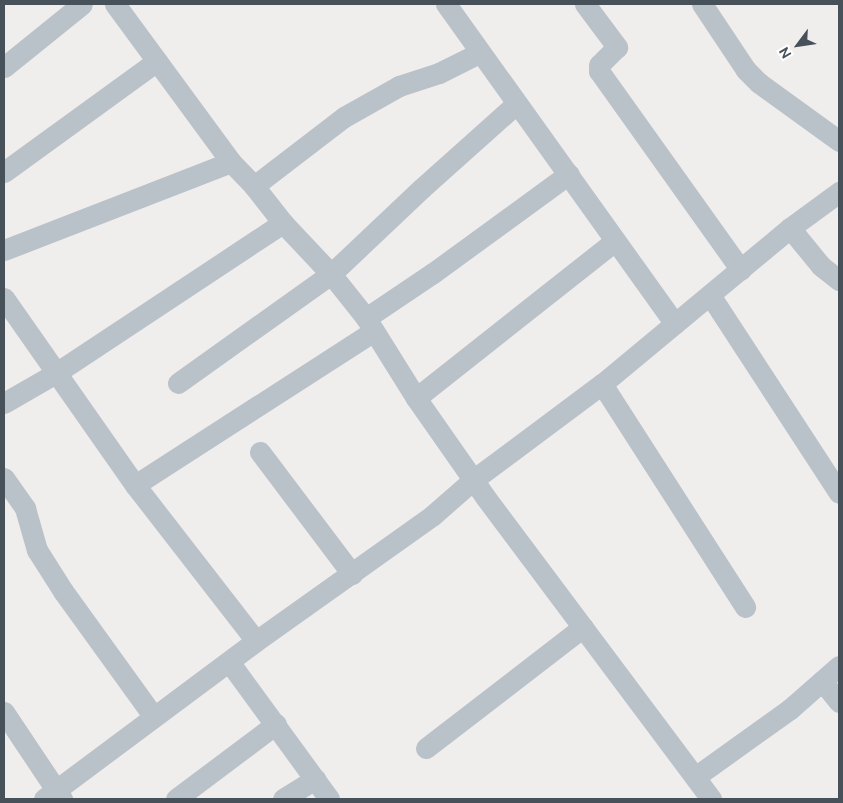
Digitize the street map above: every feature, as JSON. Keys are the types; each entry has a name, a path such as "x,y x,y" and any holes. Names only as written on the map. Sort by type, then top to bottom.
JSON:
{"street":[{"path":"4,67 82,4"},
{"path":"114,4 231,162 254,186 283,223 331,274 370,325 416,398 473,480 711,799"},
{"path":"446,4 479,54 569,174 676,324"},
{"path":"585,4 617,47 599,65 599,71 741,270"},
{"path":"702,4 746,70 759,83 839,141"},
{"path":"254,186 344,117 399,86 439,73 479,54"},
{"path":"4,172 157,61"},
{"path":"178,383 331,274 422,188 516,104"},
{"path":"4,250 231,162"},
{"path":"135,485 370,325 433,273 569,174"},
{"path":"4,712 29,746 54,796 154,717 230,663 256,641 433,515 473,480 602,384 790,228 839,192"},
{"path":"4,403 56,373 283,223"},
{"path":"790,228 822,266 839,280"},
{"path":"416,398 615,241"},
{"path":"710,295 839,493"},
{"path":"4,298 135,485 256,641"},
{"path":"602,384 745,607"},
{"path":"260,452 352,574"},
{"path":"4,478 25,508 37,550 62,591 154,717"},
{"path":"426,748 583,627"},
{"path":"230,663 329,799"},
{"path":"695,777 790,709 839,666"},
{"path":"822,681 839,702"},
{"path":"176,799 276,724"},
{"path":"283,799 315,779"}]}
